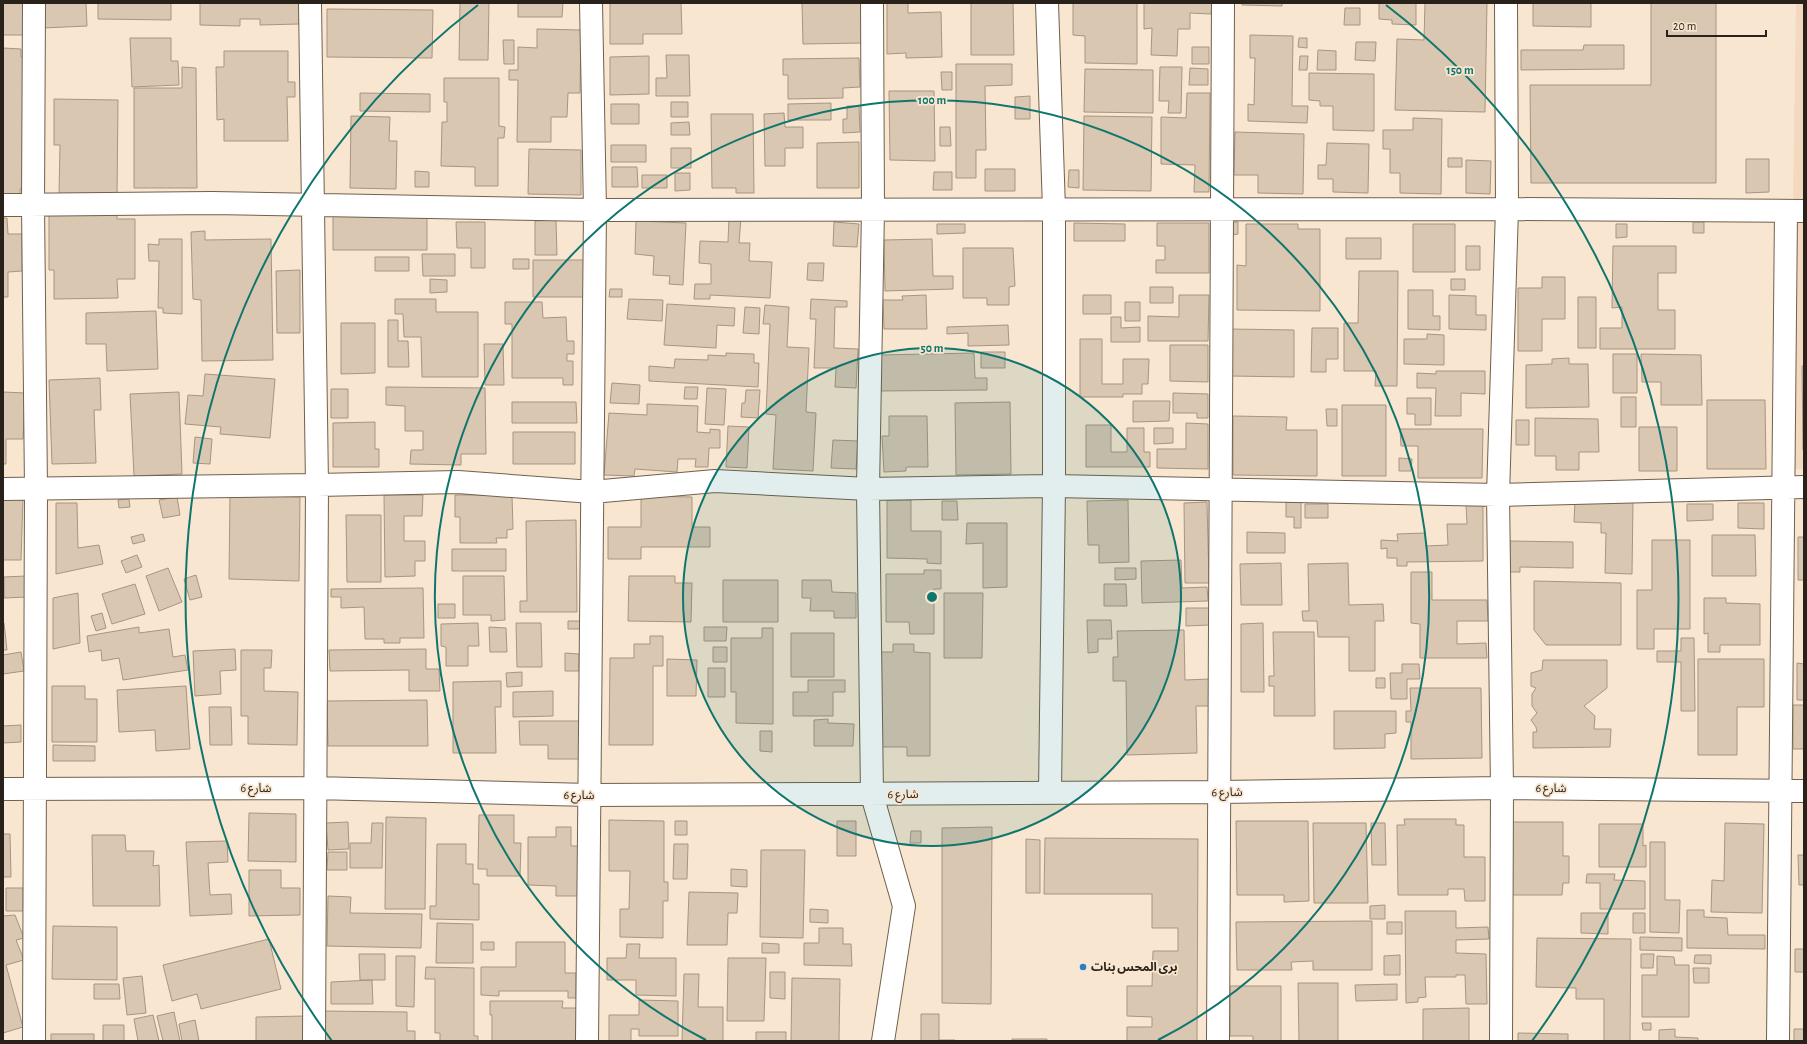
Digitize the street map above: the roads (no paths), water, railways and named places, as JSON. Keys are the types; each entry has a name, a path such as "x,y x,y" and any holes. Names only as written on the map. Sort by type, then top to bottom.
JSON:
{"street":[{"path":"34,3 33,205 36,489 34,1041"},
{"path":"310,3 317,485 314,788 314,1041"},
{"path":"587,1041 595,210 591,3"},
{"path":"872,3 873,210 868,489 872,795 904,906 882,1041"},
{"path":"1047,3 1054,209 1054,486 1050,792"},
{"path":"1218,1041 1221,792 1223,3"},
{"path":"1501,1041 1502,788 1498,495 1506,209 1506,3"},
{"path":"3,205 212,203 595,210 1506,209 1795,211 1782,487 1778,1041"},
{"path":"3,489 458,482 592,492 715,481 868,489 1054,486 1498,495 1804,487"},
{"name":"شارع 6","path":"3,789 314,788 590,795 872,795 1502,788 1804,791"}],"place":[{"name":"برى المحس بنات","path":"1083,967"}]}
